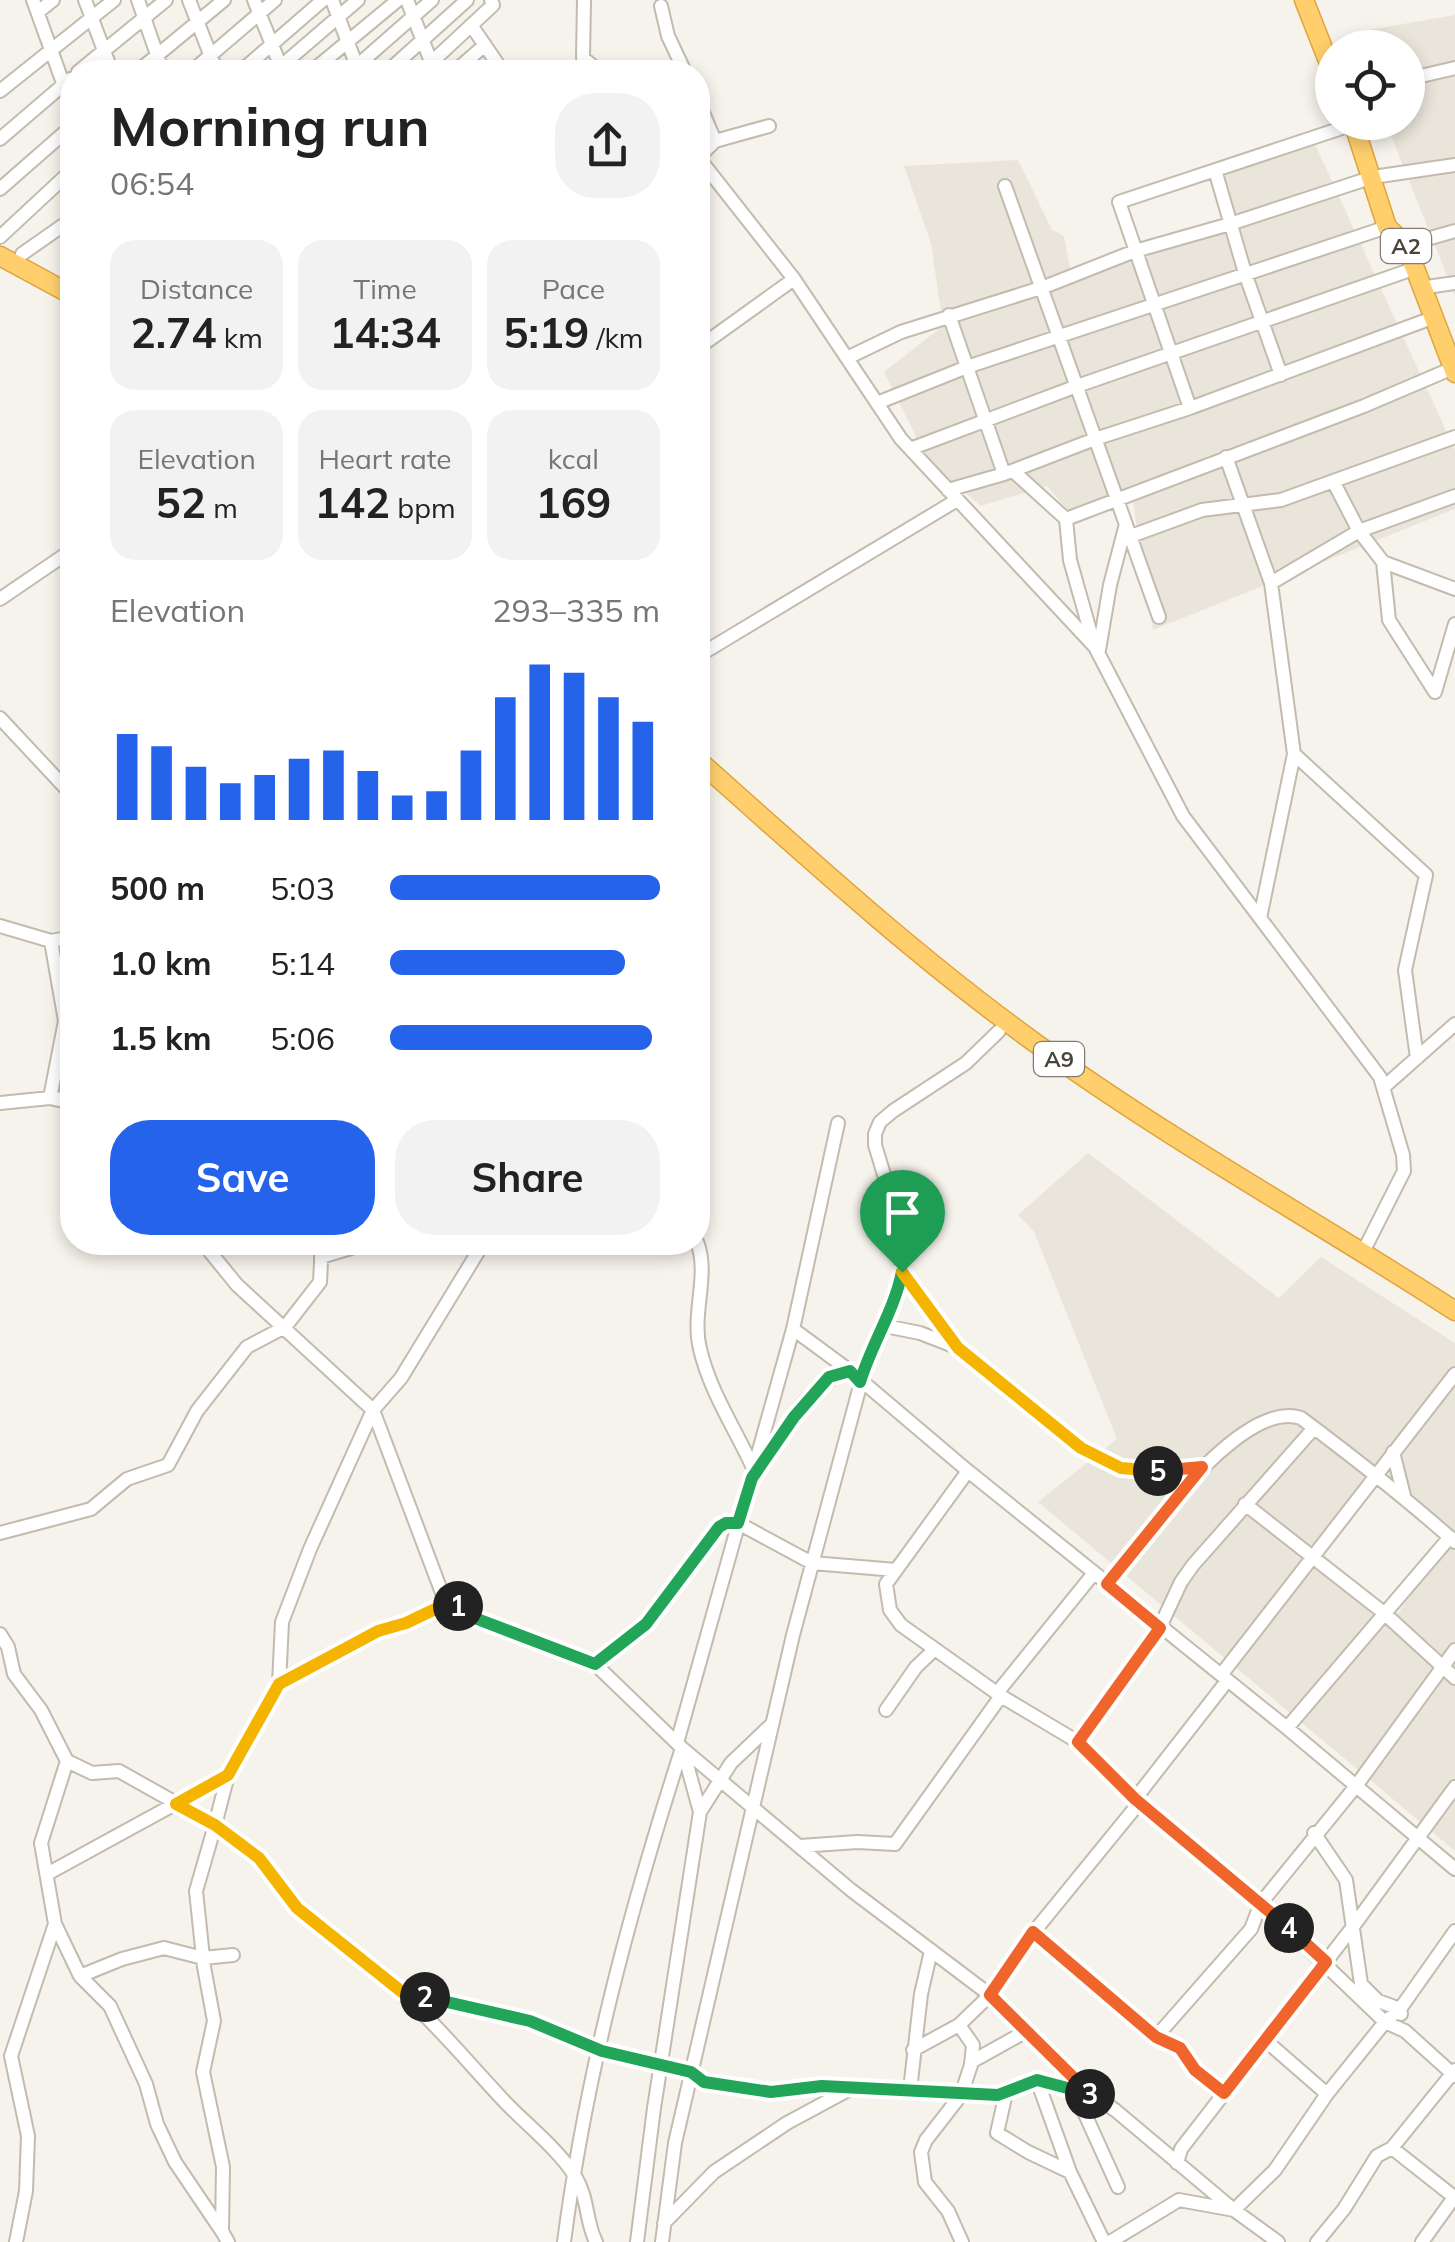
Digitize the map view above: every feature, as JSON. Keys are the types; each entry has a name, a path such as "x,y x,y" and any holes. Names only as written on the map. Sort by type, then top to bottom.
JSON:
{"highway":[{"path":"1304,0 1316,30"},
{"name":"A2","path":"1360,140 1387,226 1406,246 1432,318 1448,337 1454,371"},
{"path":"0,240 60,275"},
{"path":"0,256 60,288"},
{"name":"A9","path":"710,771 922,957 1021,1033 1158,1126 1455,1311"},
{"name":"A9","path":"710,787 914,966 999,1031 1152,1136 1455,1324"}],"street":[{"path":"53,0 36,6 60,61"},
{"path":"85,0 107,60"},
{"path":"0,91 114,0"},
{"path":"138,0 159,60"},
{"path":"93,60 166,0"},
{"path":"189,0 213,60"},
{"path":"153,60 224,0"},
{"path":"254,0 278,60"},
{"path":"207,60 275,0"},
{"path":"254,60 323,0"},
{"path":"332,0 353,60"},
{"path":"293,60 358,0"},
{"path":"326,60 398,0"},
{"path":"407,0 427,60"},
{"path":"367,60 432,0"},
{"path":"400,60 467,0"},
{"path":"439,60 493,5 491,0"},
{"path":"584,0 585,60"},
{"path":"661,6 668,36 679,60"},
{"path":"471,26 495,60"},
{"path":"467,60 485,44"},
{"path":"1425,74 1455,68"},
{"path":"0,139 60,88"},
{"path":"710,146 715,141 769,126"},
{"path":"710,129 715,141"},
{"path":"0,189 60,136"},
{"path":"1190,408 1118,202 1315,136"},
{"path":"847,358 901,332 1044,287 1135,251 1373,177 1455,165"},
{"path":"1214,170 1281,374"},
{"path":"710,173 794,279 910,449 1097,650"},
{"path":"0,240 60,182"},
{"path":"1006,186 1159,617"},
{"path":"877,403 1059,335 1387,226"},
{"path":"22,254 60,227"},
{"path":"1406,246 1455,231"},
{"path":"910,449 1077,386 1413,270"},
{"path":"710,339 794,279"},
{"path":"1420,288 1455,282"},
{"path":"950,315 1009,473 1066,520 1070,560 1097,650 1182,816 1386,1086 1404,1171 1363,1252"},
{"path":"710,648 953,495 1094,439 1190,408 1432,318"},
{"path":"1066,520 1454,371"},
{"path":"1128,530 1202,510 1281,500 1455,438"},
{"path":"1226,457 1271,582 1294,754 1260,918"},
{"path":"1333,481 1358,531 1383,562 1455,589"},
{"path":"1271,582 1358,531 1455,496"},
{"path":"1097,650 1110,586 1128,530"},
{"path":"0,599 60,558"},
{"path":"1383,562 1389,620 1435,692 1455,624"},
{"path":"0,718 60,782"},
{"path":"1294,754 1426,875 1405,970 1417,1058"},
{"path":"0,926 51,940 60,937"},
{"path":"51,940 60,992"},
{"path":"1386,1086 1455,1024"},
{"path":"662,2242 675,2143 812,1562 866,1360 885,1326 902,1272 892,1201 874,1144 880,1122 966,1063 999,1031"},
{"path":"50,1098 60,1047"},
{"path":"0,1103 60,1099"},
{"path":"564,2242 596,2048 793,1329 838,1123"},
{"path":"213,1255 237,1285 373,1410 442,1593 472,1617 595,1664 679,1745 990,1995 1091,2094 1175,2156 1234,2210 1278,2242"},
{"path":"0,1533 91,1509 127,1479 168,1464 197,1411 247,1347 285,1328 320,1282 322,1255"},
{"path":"226,2239 223,2168 203,2072 214,2021 196,1890 228,1775 279,1684 282,1622 310,1548 373,1410 400,1378 476,1255"},
{"path":"700,1255 703,1264 696,1315 699,1347 753,1474"},
{"path":"902,1272 958,1348 1081,1448 1107,1462 1145,1472 1202,1467"},
{"path":"885,1326 933,1337 958,1348"},
{"path":"793,1329 850,1371 1455,1869"},
{"path":"753,1474 804,1403 829,1377 850,1371"},
{"path":"913,2050 959,2025 990,1995 1313,1558 1455,1374"},
{"path":"1107,1584 1202,1467 1250,1427 1273,1416 1290,1414 1314,1428 1375,1478 1404,1496 1452,1539 1287,1728"},
{"path":"1078,1742 1160,1628 1181,1582 1314,1428"},
{"path":"1393,1452 1404,1496"},
{"path":"968,1471 886,1584 890,1610 901,1625 999,1695 1078,1742 1137,1801 1261,1902 1385,2022 1406,2031 1454,2073 1392,2148 1377,2156 1344,2209 1317,2242"},
{"path":"1245,1504 1384,1613 1455,1678"},
{"path":"595,1664 646,1624 719,1527 726,1523 738,1523 812,1562 896,1570"},
{"path":"800,1846 895,1844 999,1695 1094,1574"},
{"path":"279,1684 378,1631 406,1623 452,1601"},
{"path":"0,1634 8,1647 14,1674 42,1710 67,1761 92,1772 120,1771 215,1825 259,1858 297,1908 402,1992 447,2035 573,2172 587,2198 596,2242"},
{"path":"886,1710 916,1667 935,1649"},
{"path":"1156,2037 1251,1929 1261,1902 1356,1786 1455,1650"},
{"path":"637,2242 700,1812 731,1763 773,1724"},
{"path":"679,1745 700,1812"},
{"path":"67,1761 41,1843 56,1924 80,1976 110,2006 146,2084 157,2124 176,2162 226,2239"},
{"path":"46,1874 228,1775"},
{"path":"1175,2156 1352,1928 1455,1787"},
{"path":"1314,1834 1346,1880 1361,1984 1378,2001 1400,2010"},
{"path":"16,2242 26,2191 28,2136 11,2056 56,1924"},
{"path":"1234,2210 1275,2170 1326,2094 1385,2022 1400,2010 1455,1931"},
{"path":"1033,1932 1156,2037 1180,2048 1195,2070 1224,2093"},
{"path":"80,1976 164,1948 203,1958 233,1956"},
{"path":"910,2090 921,1994 932,1950"},
{"path":"402,1992 530,2021 596,2048 691,2072 704,2082 771,2092 853,2087 961,2095 1006,2093 1042,2081 1091,2094"},
{"path":"1400,2010 1406,2031"},
{"path":"959,2025 973,2045 972,2062 961,2095 926,2140 921,2159 925,2182 948,2211 962,2242"},
{"path":"972,2062 1024,2032"},
{"path":"1265,2040 1326,2094"},
{"path":"1051,2056 1042,2081 1070,2172 1107,2242 1179,2200 1234,2210"},
{"path":"664,2223 714,2172 787,2122 853,2087"},
{"path":"1075,2092 1118,2186"},
{"path":"1006,2093 998,2132 1070,2172"},
{"path":"1392,2148 1455,2196 1422,2242"}],"shaded area":[{"path":"1455,15 1455,296 1393,140 1425,140 1425,30 1369,30"},
{"path":"1313,140 1455,450 1455,509 1153,630 1132,496 1079,523 1047,486 981,506 929,463 884,372 943,326 931,243 904,166 1018,160 1052,230 1064,236 1071,273 1229,224 1215,170"},
{"path":"1088,1153 1279,1298 1321,1257 1455,1343 1455,1851 1038,1502 1117,1439 1034,1232 1018,1215","holes":["1382,1475 1451,1529 1396,1617 1316,1558"]}],"route":[{"path":"902,1272 958,1348 1081,1448 1121,1468 1145,1472 1202,1467 1107,1584 1160,1628 1078,1742 1135,1799 1261,1902 1326,1962 1224,2093 1195,2070 1180,2048 1156,2037 1033,1932 990,1995 1091,2094 1037,2080 998,2095 822,2086 771,2092 704,2082 691,2072 602,2051 530,2021 402,1992 297,1908 259,1858 215,1825 176,1804 228,1775 279,1684 378,1631 406,1623 452,1601 472,1617 595,1664 646,1624 719,1527 738,1523 752,1478 804,1403 829,1377 850,1371 860,1382 866,1360 895,1302 902,1272"}]}
